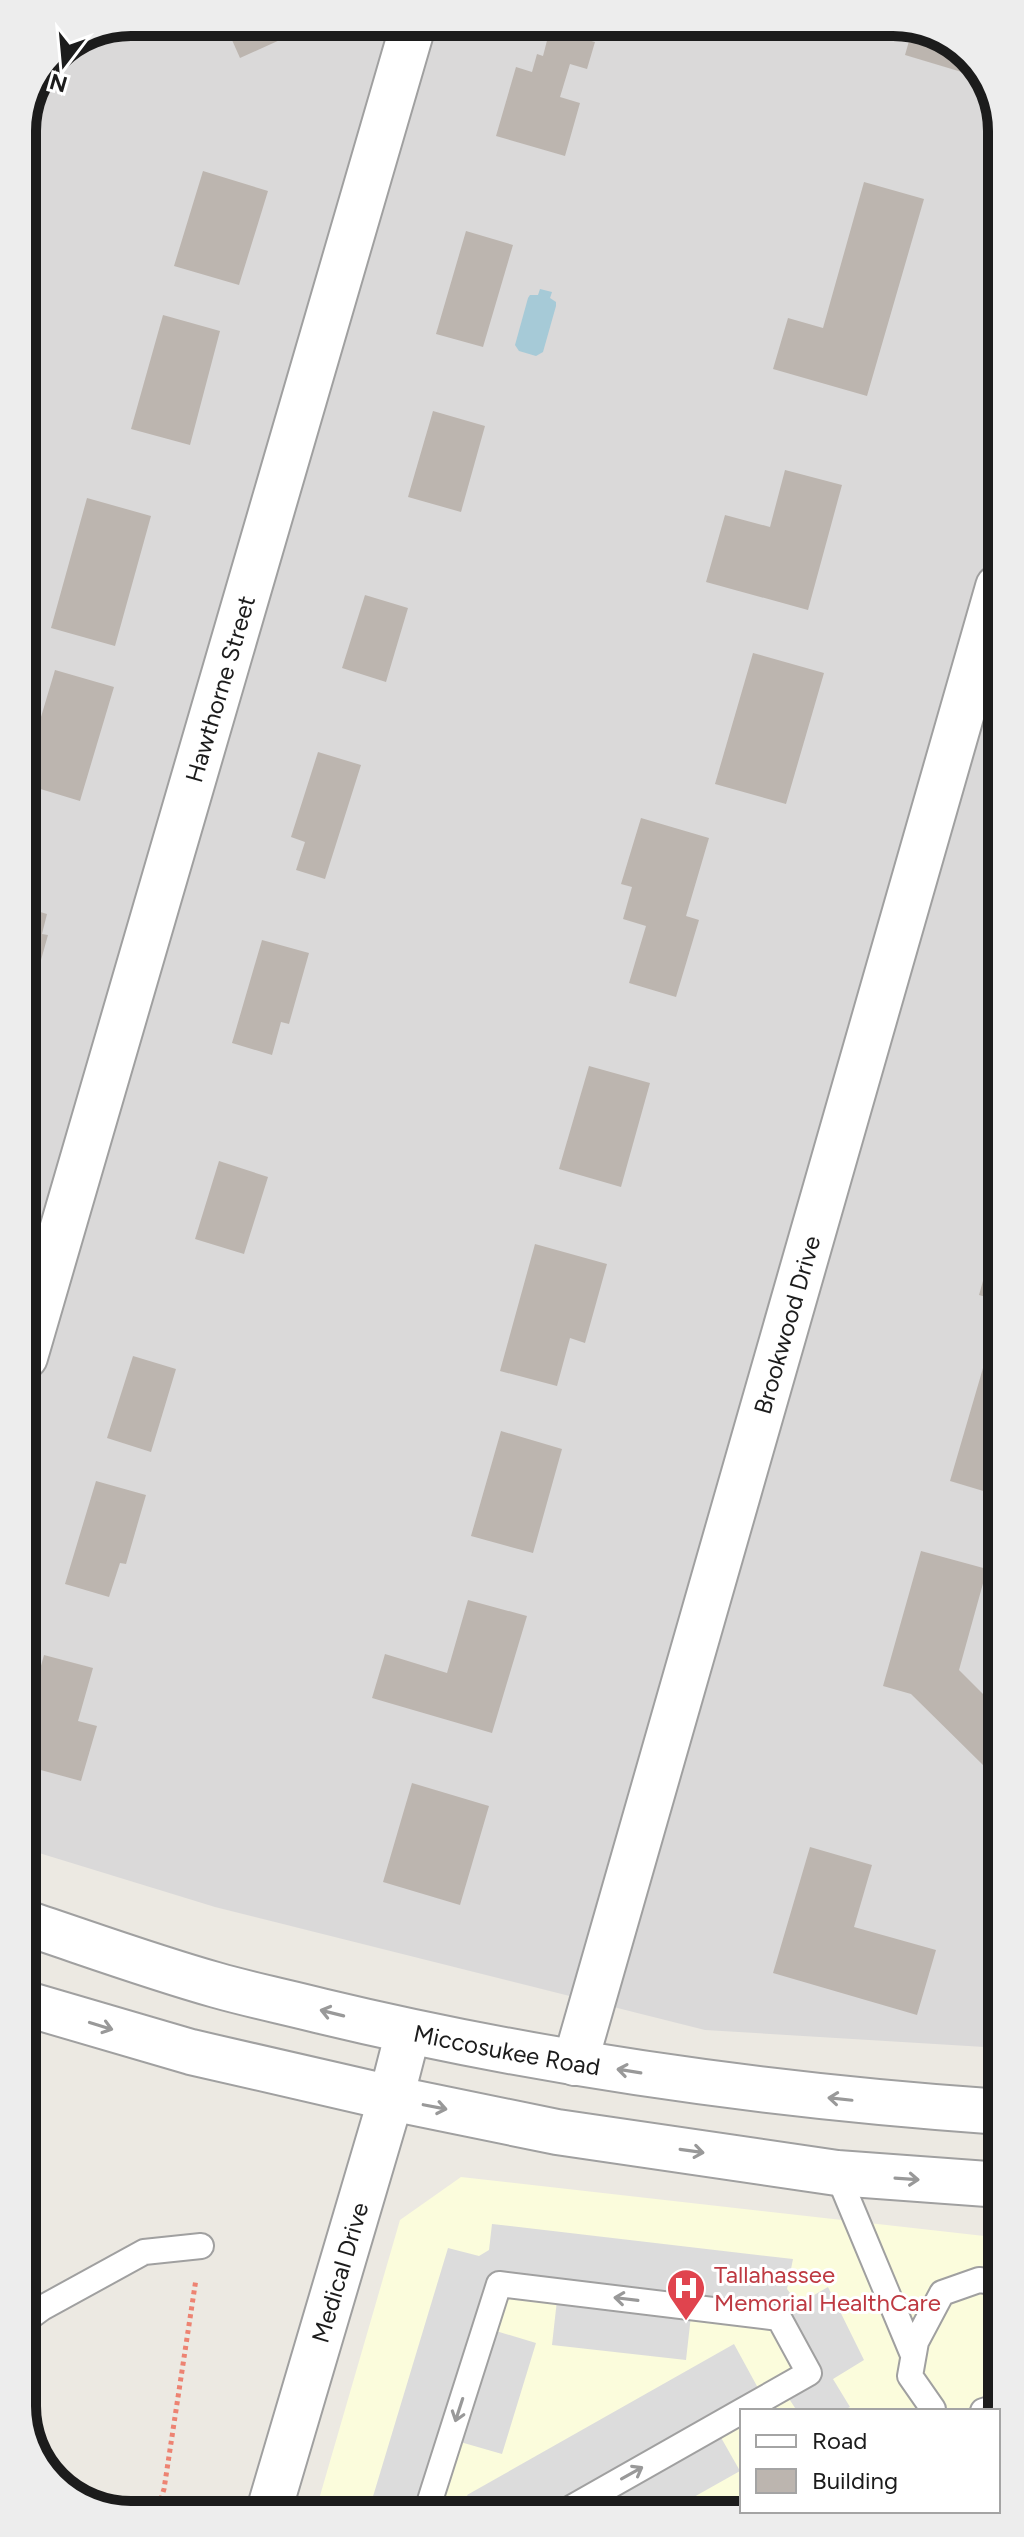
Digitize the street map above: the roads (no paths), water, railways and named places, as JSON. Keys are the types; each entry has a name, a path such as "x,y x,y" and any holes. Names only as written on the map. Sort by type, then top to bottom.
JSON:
{"street":[{"name":"Hawthorne Street","path":"36,1319 410,36"},
{"name":"Brookwood Drive","path":"575,2063 988,622"},
{"name":"Miccosukee Road","path":"36,1926 216,1985 408,2032 575,2063 750,2089 988,2111"},
{"path":"36,2007 191,2052 557,2132 837,2173 988,2184"},
{"name":"Medical Drive","path":"272,2501 408,2032"},
{"path":"747,2160 805,2140 988,2157"}],"lane":[{"path":"837,2173 913,2355"},
{"path":"36,2314 144,2252 201,2246"},
{"path":"937,2409 910,2376 916,2342 942,2293 979,2280 988,2281"},
{"path":"430,2501 499,2284 779,2318 809,2373 753,2409"},
{"path":"584,2501 740,2417"}],"water":[{"path":"540,289 552,292 550,298 556,306 543,352 536,356 519,351 515,345 528,298 538,295"}],"place":[{"name":"Tallahassee Memorial HealthCare","path":"686,2322"}]}
